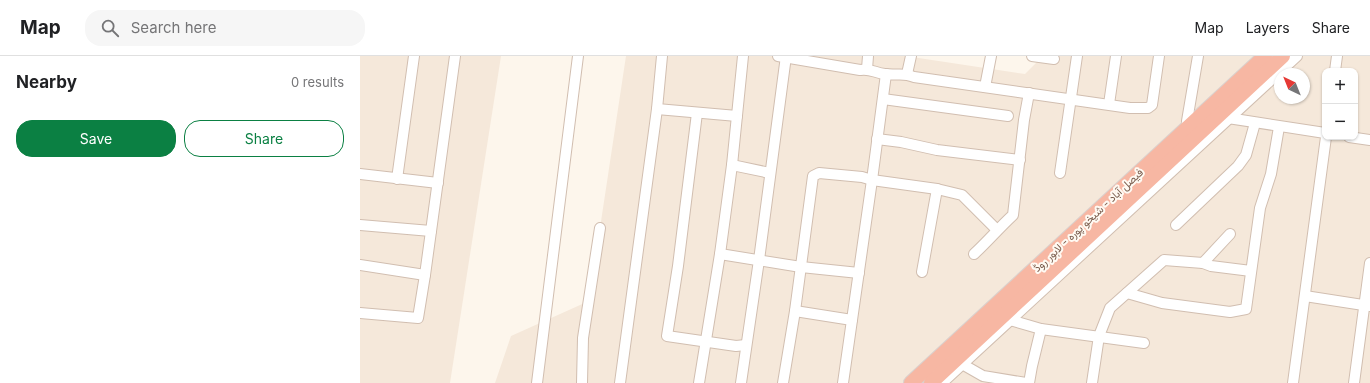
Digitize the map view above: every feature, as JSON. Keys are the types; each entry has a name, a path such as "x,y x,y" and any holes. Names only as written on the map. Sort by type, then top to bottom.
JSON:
{"highway":[{"name":"فیصل آباد - شیخو پورہ - لاہور روڈ","path":"911,383 1265,56"},
{"name":"فیصل آباد - شیخو پورہ - لاہور روڈ","path":"932,383 1284,56"}],"street":[{"path":"396,179 414,56"},
{"path":"360,313 418,318 455,56"},
{"path":"537,383 578,56"},
{"path":"620,383 657,109 662,56"},
{"path":"699,383 720,254 738,116 743,56"},
{"path":"741,383 759,260 783,56 827,60 860,70 867,69 886,74 907,74 914,77 1130,108 1148,108 1152,105 1159,56"},
{"path":"867,69 868,56"},
{"path":"907,74 911,56"},
{"path":"985,87 991,56"},
{"path":"1032,56 1054,59"},
{"path":"1060,173 1077,56"},
{"path":"1109,104 1116,56"},
{"path":"1187,121 1198,56"},
{"path":"902,383 1258,56"},
{"path":"942,383 1297,56"},
{"path":"1335,68 1337,56"},
{"path":"843,383 886,74"},
{"path":"974,254 1013,215 1024,120 1029,93"},
{"path":"883,98 1008,116"},
{"path":"657,109 738,116"},
{"path":"697,113 678,266 667,336 736,346 746,345"},
{"path":"1228,118 1322,133"},
{"path":"1176,225 1238,166 1246,155 1255,123"},
{"path":"1127,293 1162,303 1230,312 1246,309 1260,208 1271,174 1279,127"},
{"path":"1358,138 1370,140"},
{"path":"877,139 901,142 937,150 1020,160"},
{"path":"1293,383 1326,140"},
{"path":"732,164 770,173"},
{"path":"783,383 795,311 813,176 819,173 862,177 872,180 937,189 962,195 997,230"},
{"path":"360,174 438,183"},
{"path":"922,272 937,189"},
{"path":"360,225 431,231"},
{"path":"582,383 583,338 600,228"},
{"path":"1203,263 1230,234"},
{"path":"720,254 801,267 859,273"},
{"path":"1092,383 1099,336 1110,308 1164,260 1203,263 1211,266 1251,271"},
{"path":"1354,383 1367,305 1370,263"},
{"path":"360,265 425,275"},
{"path":"1304,296 1367,305"},
{"path":"795,311 852,320"},
{"path":"1010,320 1041,329 1144,343"},
{"path":"1030,383 1032,366 1041,329"},
{"path":"962,364 983,376 1026,383"}],"shaded area":[{"path":"360,56 501,56 450,383 360,383"},
{"path":"626,56 912,56 1025,74 1043,56 1370,56 1370,383 495,383 511,336 589,301"}]}
